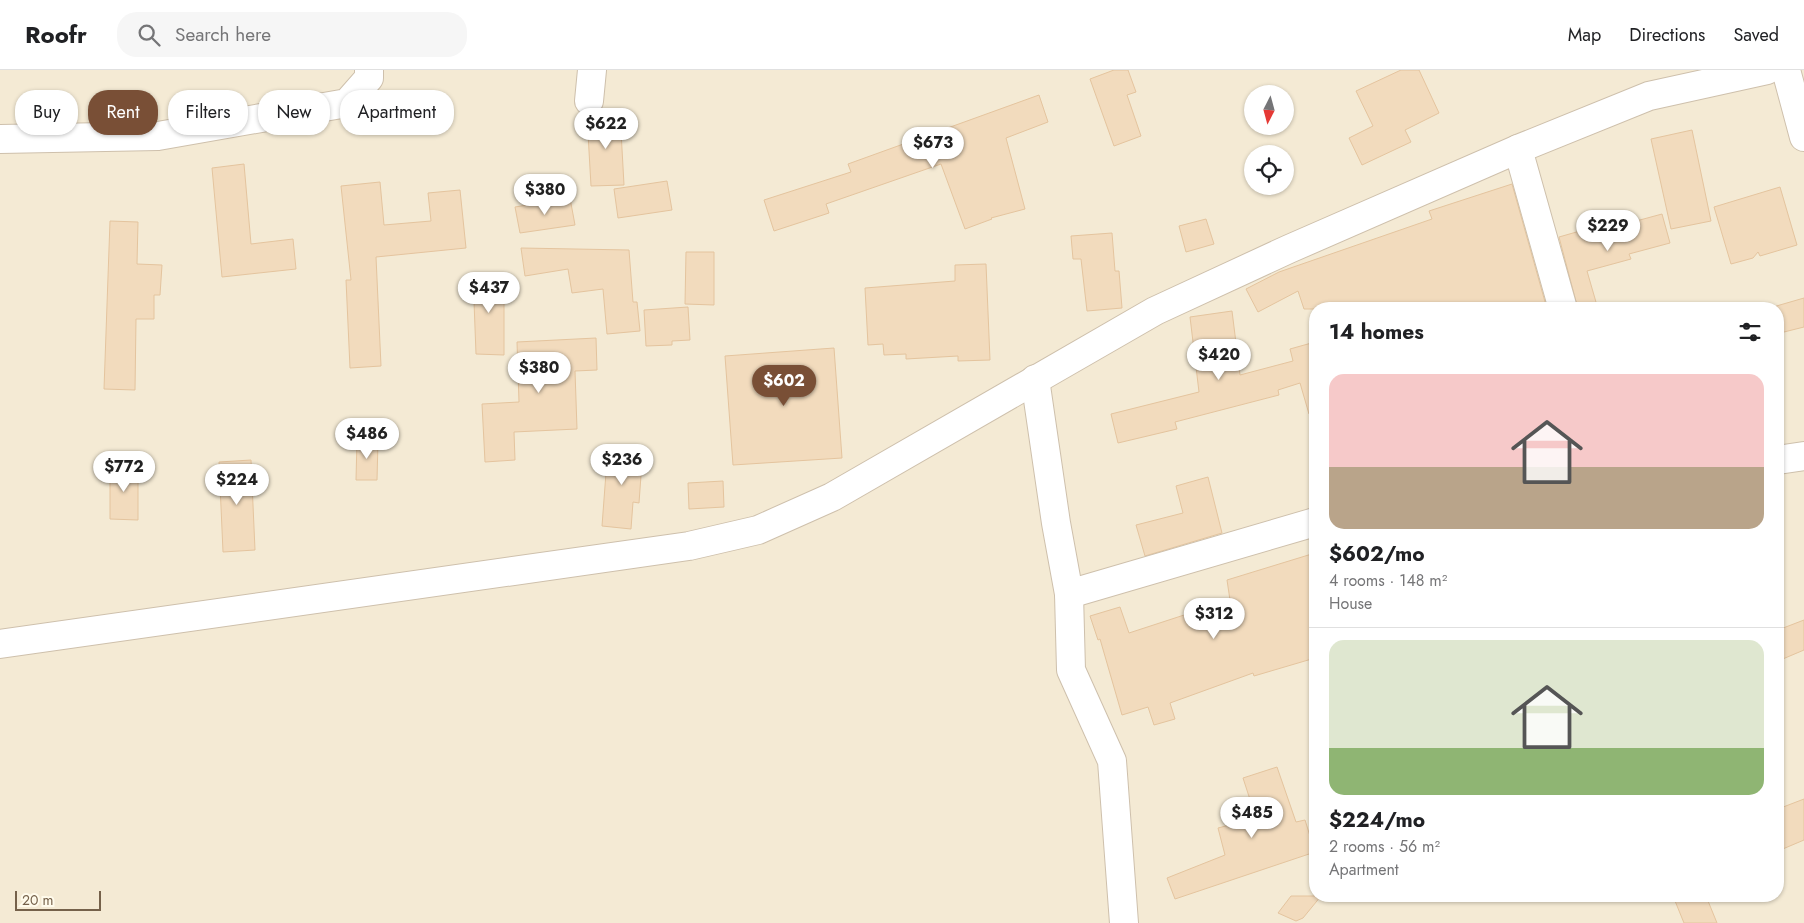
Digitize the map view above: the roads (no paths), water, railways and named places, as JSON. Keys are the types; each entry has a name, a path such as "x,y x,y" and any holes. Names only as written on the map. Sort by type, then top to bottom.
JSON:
{"street":[{"path":"0,139 158,136 346,104 369,78 370,70"},
{"path":"589,101 592,70"},
{"path":"0,644 689,546 758,530 832,497 1156,311 1289,249 1518,149 1649,96 1767,70"},
{"path":"1786,70 1804,137"},
{"path":"1518,149 1561,302"},
{"path":"1035,379 1068,594 1071,670 1112,761 1124,923"},
{"path":"1784,459 1804,456"},
{"path":"1068,594 1309,524"}]}
